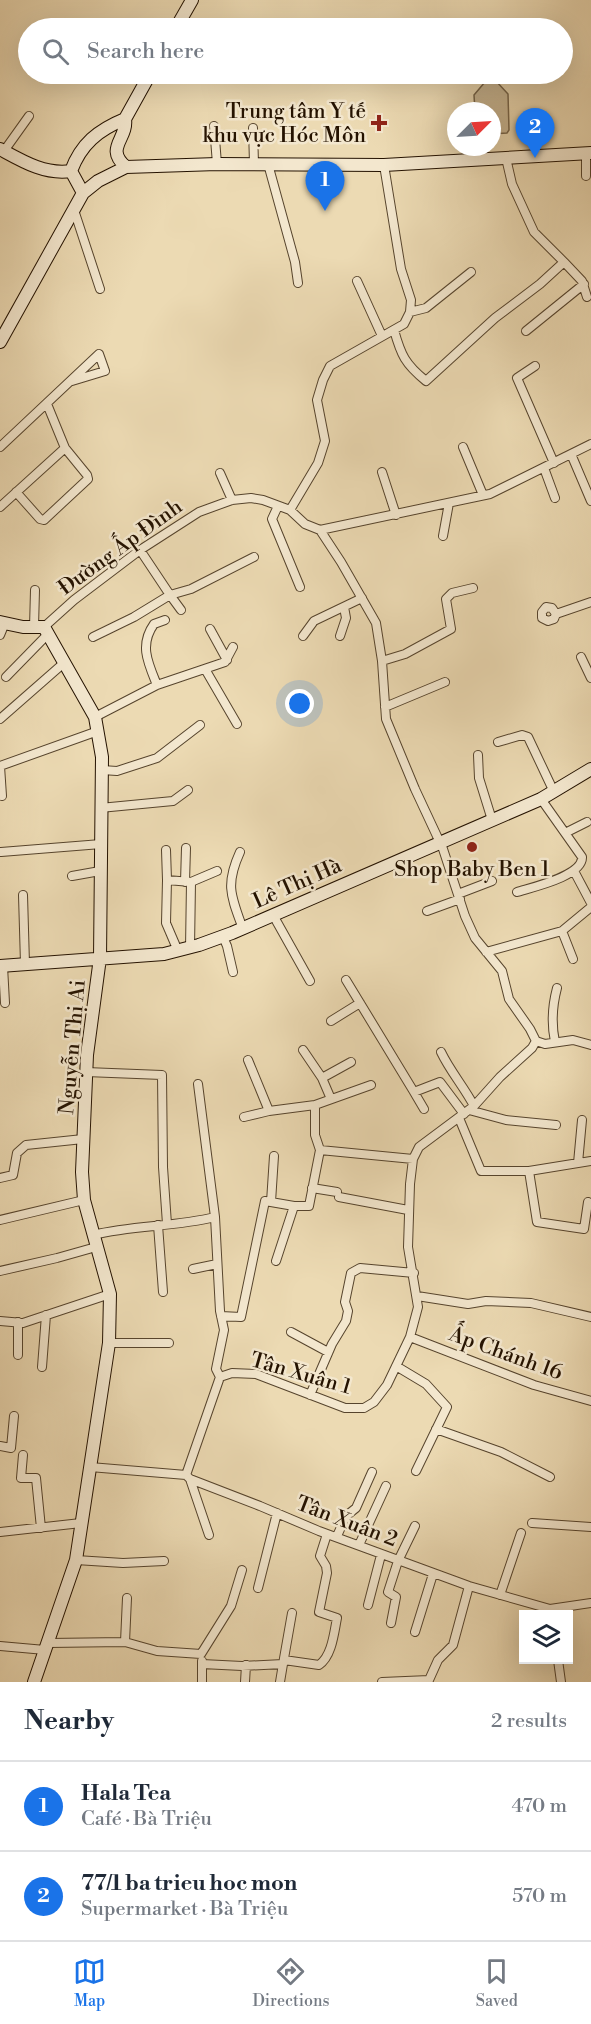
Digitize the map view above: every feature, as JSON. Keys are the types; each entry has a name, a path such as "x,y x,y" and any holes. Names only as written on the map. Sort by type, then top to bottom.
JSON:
{"street":[{"path":"182,18 192,0"},
{"path":"126,167 116,154 116,145 126,128 125,119 144,84"},
{"path":"29,117 2,150 24,162 51,172 71,171"},
{"path":"83,193 71,171 77,154 107,126 125,119"},
{"path":"214,126 217,164"},
{"path":"253,128 254,164"},
{"path":"0,342 83,193 98,181 126,167 217,164 384,165 588,153 586,176"},
{"path":"506,158 512,184 534,232 584,284 587,297"},
{"path":"268,164 295,262 298,283"},
{"path":"290,510 318,463 325,441 317,400 330,366 404,324 411,312 411,300 401,269 384,165"},
{"path":"74,210 100,289"},
{"path":"394,330 401,354 414,372 426,381 495,318 540,284 564,262"},
{"path":"411,312 426,308 471,272"},
{"path":"357,281 382,336"},
{"path":"526,331 584,284"},
{"path":"535,366 517,378 554,463"},
{"path":"0,447 72,381"},
{"path":"16,492 40,519 44,520 87,483 87,475 64,448 47,404"},
{"path":"591,444 490,494 320,530 376,623 382,661 386,719 398,751 440,842 475,938 502,971 509,999 536,1041 545,1044 573,1040 591,1045"},
{"path":"463,447 483,495"},
{"path":"0,507 64,448"},
{"path":"571,454 591,501"},
{"path":"544,468 555,498"},
{"path":"382,472 396,515"},
{"path":"220,473 232,500"},
{"name":"Đường Ấp Đình","path":"6,677 42,630 74,600 140,550 199,512 232,500 251,498 290,510 305,524 320,530"},
{"path":"443,536 449,503"},
{"path":"278,506 272,519 300,586"},
{"path":"140,550 181,610"},
{"path":"93,637 134,617 170,595 191,589 254,557"},
{"path":"382,661 405,654 450,629 446,599 452,593 473,588"},
{"path":"2,627 42,630 35,590"},
{"path":"303,636 314,621 362,598"},
{"path":"556,614 591,602"},
{"path":"340,636 346,618 344,607"},
{"path":"157,685 145,650 146,639 154,624 165,620"},
{"path":"210,629 227,660"},
{"name":"Nguyễn Thị Ai","path":"34,1682 76,1560 109,1343 110,1294 84,1200 83,1139 86,1072 100,958 102,770 95,717 65,662 42,630"},
{"path":"95,717 157,685 225,662 233,647"},
{"path":"581,657 591,678"},
{"path":"0,720 65,662"},
{"path":"205,669 237,724"},
{"path":"385,707 445,682"},
{"path":"102,770 117,771 157,758 200,725"},
{"path":"2,796 0,766 98,731"},
{"path":"498,742 522,735 528,737 554,792"},
{"path":"478,755 479,778 492,820"},
{"name":"Lê Thị Hà","path":"2,966 165,954 223,937 542,799 591,769"},
{"path":"100,808 173,801 188,790"},
{"path":"517,892 550,882 582,865 582,857 542,799"},
{"path":"565,833 587,822"},
{"path":"1,852 101,844"},
{"path":"184,949 188,882 186,848"},
{"path":"166,850 166,923 184,949"},
{"path":"240,852 231,871 231,888 233,902 243,929"},
{"path":"166,880 188,882 217,871"},
{"path":"486,952 562,931 591,905 574,871"},
{"path":"72,876 100,872"},
{"path":"427,911 492,881"},
{"path":"23,895 26,964"},
{"path":"273,915 310,981"},
{"path":"562,931 573,959"},
{"path":"223,937 233,972"},
{"path":"2,966 5,1004"},
{"path":"346,980 424,1109"},
{"path":"555,1042 552,1026 553,1002 557,988"},
{"path":"331,1021 360,1003"},
{"path":"320,1150 413,1159 419,1147 467,1112 532,1048 536,1041"},
{"path":"303,1050 322,1078 331,1099"},
{"path":"441,1052 448,1066 462,1083 481,1171 529,1171 591,1161"},
{"path":"248,1060 269,1111"},
{"path":"322,1078 351,1062"},
{"path":"86,1072 162,1075 163,1292"},
{"path":"414,1092 440,1082 467,1112 506,1120 556,1125"},
{"path":"198,1083 215,1217 221,1316 224,1330 216,1370 220,1377"},
{"path":"244,1118 269,1111 315,1105 371,1085"},
{"path":"221,1316 241,1317 265,1201 309,1206 320,1150 315,1135 315,1105"},
{"path":"578,1163 582,1120"},
{"path":"0,1178 13,1175 17,1154 26,1145 83,1139"},
{"path":"271,1202 274,1155"},
{"name":"Tân Xuân 1","path":"188,1477 220,1377 232,1373 256,1374 345,1408 364,1408 374,1402 396,1366 410,1337 418,1307 408,1247 408,1210 413,1159"},
{"path":"529,1171 537,1222 587,1230 588,1202"},
{"path":"312,1188 408,1210"},
{"path":"0,1220 84,1200"},
{"path":"276,1261 294,1206"},
{"path":"0,1271 57,1258 119,1229 215,1217"},
{"path":"193,1269 217,1264"},
{"path":"310,1395 328,1352 346,1321 348,1311 345,1302 351,1273 355,1269 414,1274"},
{"path":"0,1321 23,1323 110,1294"},
{"path":"417,1296 468,1304 486,1301 531,1303 591,1317"},
{"path":"42,1366 46,1315"},
{"path":"18,1322 18,1355"},
{"path":"291,1332 328,1352"},
{"name":"Ấp Chánh 16","path":"410,1337 534,1385 591,1401"},
{"path":"109,1343 169,1343"},
{"path":"396,1366 426,1384 447,1407 416,1471"},
{"path":"0,1446 11,1448 14,1416"},
{"path":"436,1429 501,1452 550,1477"},
{"path":"23,1455 21,1478 36,1478 40,1528"},
{"name":"Tân Xuân 2","path":"90,1467 188,1477 381,1555 545,1610"},
{"path":"337,1536 346,1516 356,1508 372,1472"},
{"path":"188,1477 208,1535"},
{"path":"359,1545 386,1486"},
{"path":"258,1588 277,1513"},
{"path":"0,1532 81,1523"},
{"path":"532,1523 591,1527"},
{"path":"390,1623 396,1597 388,1592 398,1561 415,1526"},
{"path":"500,1595 521,1533"},
{"path":"0,1646 125,1642 157,1651 246,1665 283,1662 319,1665 330,1649 337,1618 319,1612 327,1574 326,1566 320,1556 327,1534"},
{"path":"368,1605 381,1555"},
{"path":"76,1560 123,1563 164,1561"},
{"path":"202,1682 202,1659 231,1606 242,1570"},
{"path":"415,1632 433,1574"},
{"path":"382,1682 429,1680 438,1660 453,1645 469,1586"},
{"path":"125,1642 127,1598"},
{"name":"Tân Xuân 2","path":"560,1610 591,1603"},
{"path":"280,1682 292,1613"},
{"path":"559,1664 561,1682"},
{"path":"244,1682 246,1665"}],"shaded area":[{"path":"483,84 499,84 508,94 509,130 507,133 501,133 501,102 474,102 474,95"}],"place":[{"name":"Trung tâm Y tế khu vực Hóc Môn","path":"379,123"},
{"name":"77/1 ba trieu hoc mon","path":"535,158"},
{"name":"Hala Tea","path":"325,211"},
{"name":"Shop Baby Ben 1","path":"472,847"}]}
